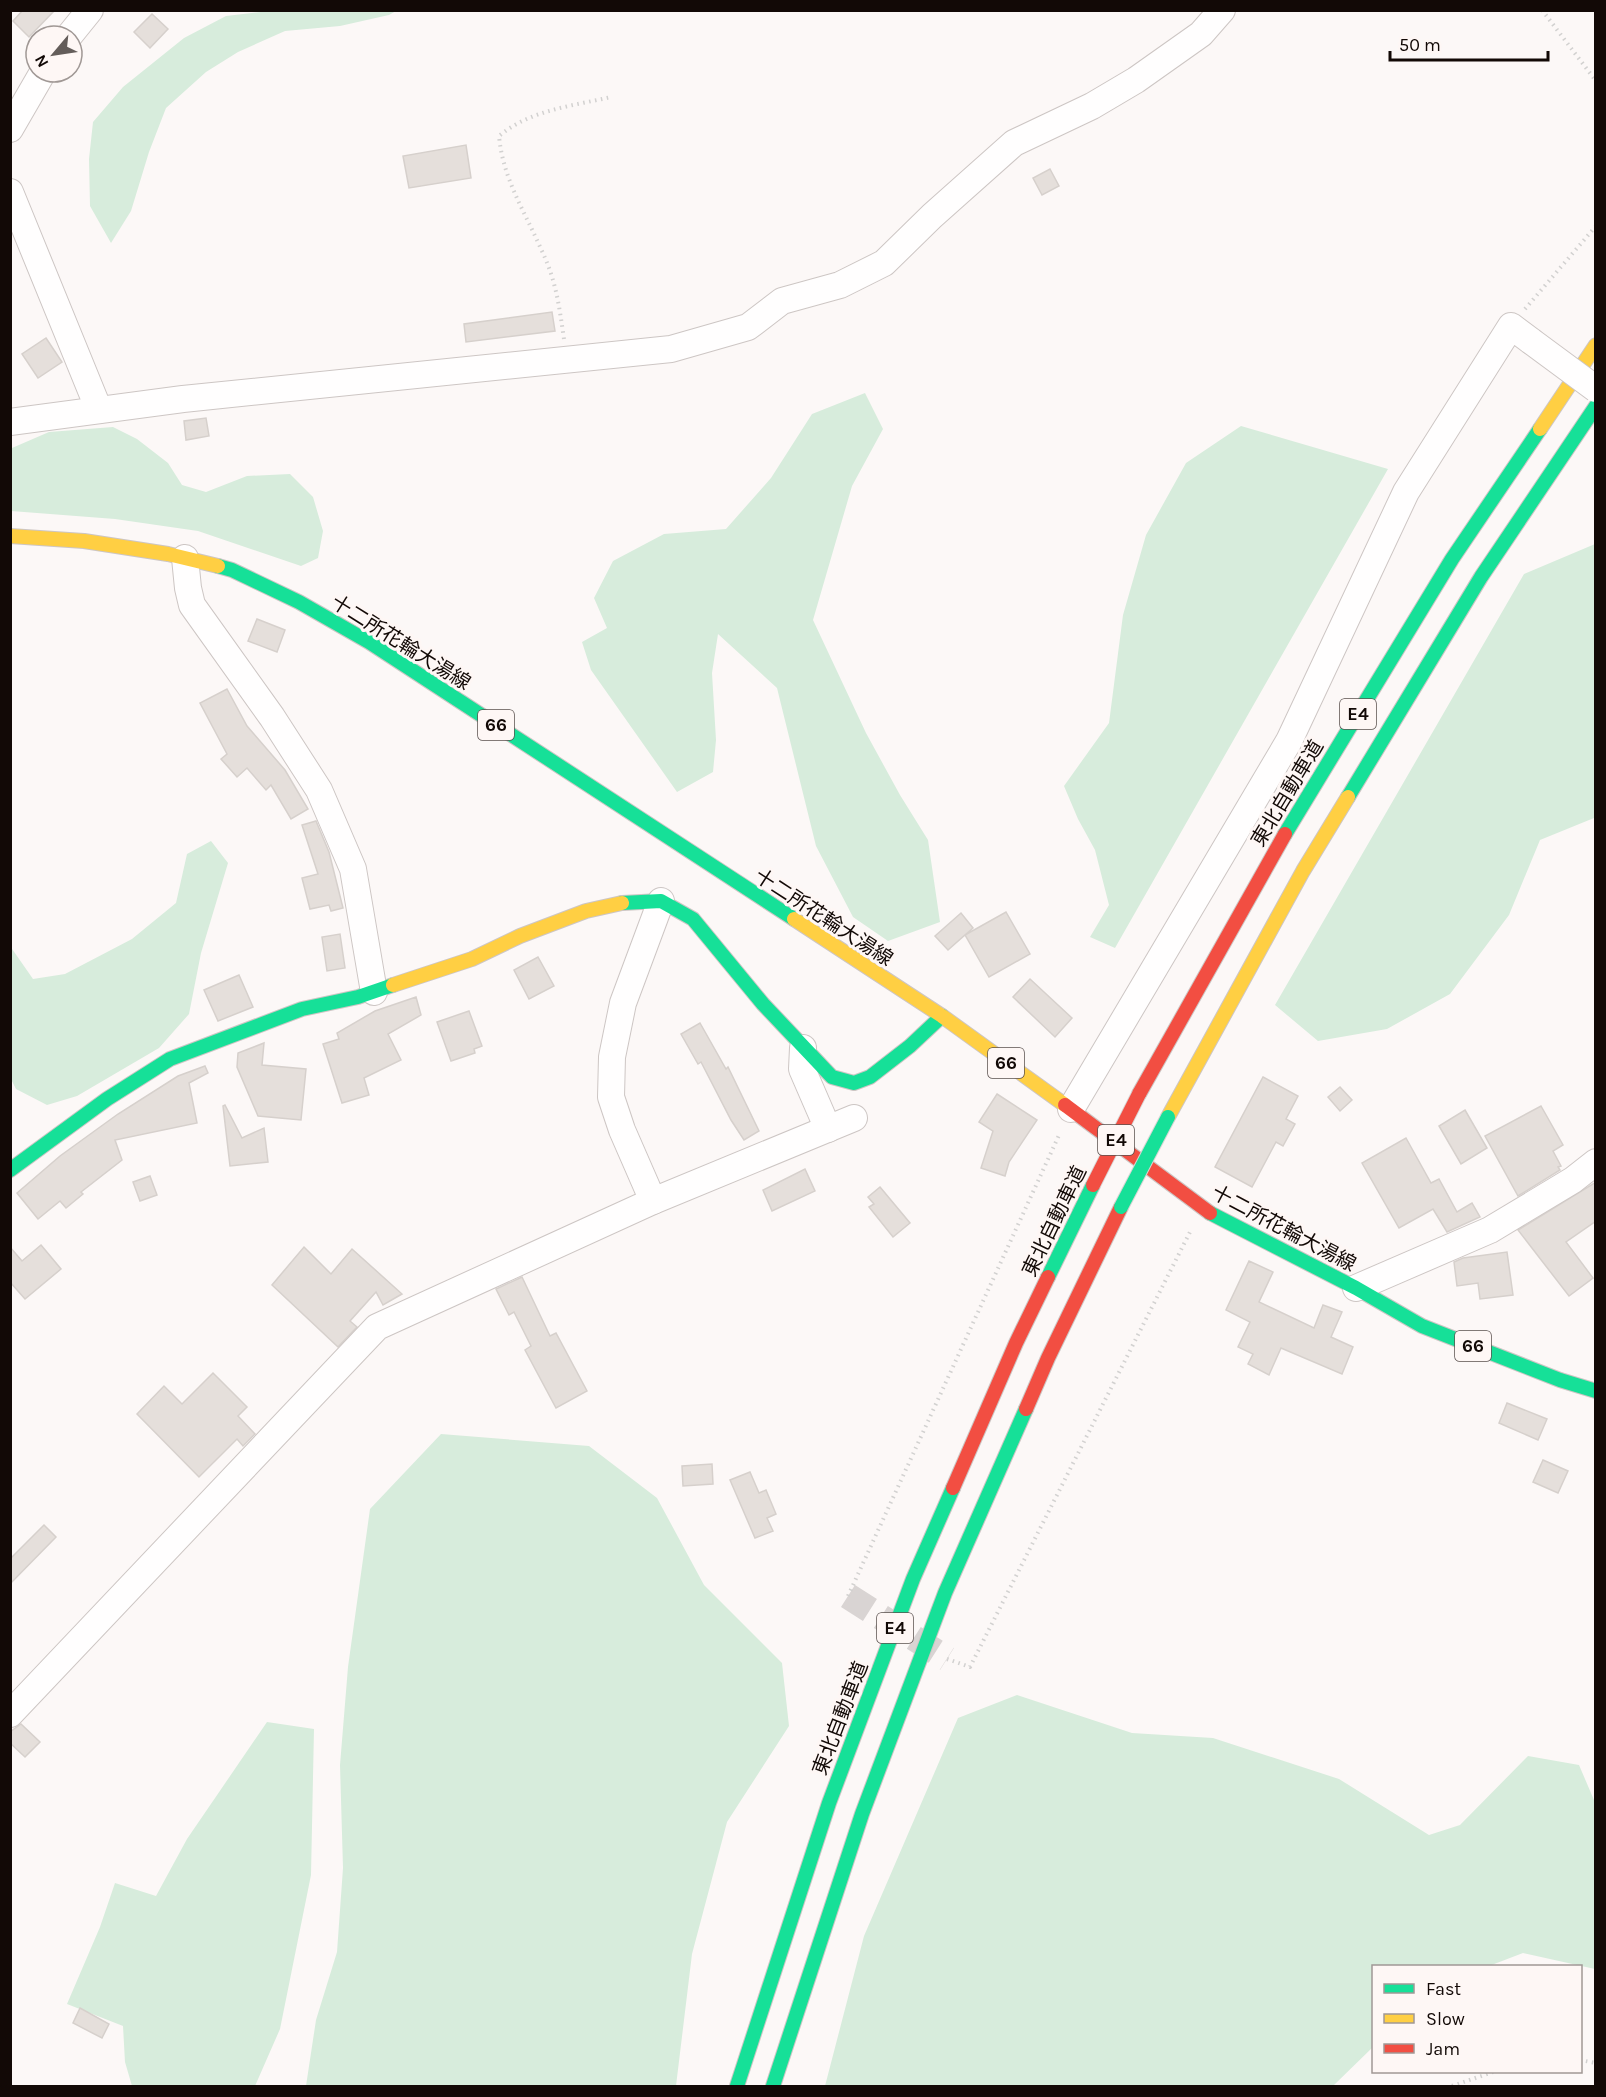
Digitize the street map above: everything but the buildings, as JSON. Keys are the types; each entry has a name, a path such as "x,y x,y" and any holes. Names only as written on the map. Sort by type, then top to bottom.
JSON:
{"main road":[{"name":"東北自動車道","path":"737,2086 829,1803 913,1579 1016,1342 1093,1185 1139,1094 1273,854 1452,559 1596,345"},
{"name":"E4","path":"773,2086 862,1814 945,1593 1047,1358 1168,1117 1303,871 1481,578 1596,406"},
{"name":"十二所花輪大湯線","path":"10,536 84,541 184,558 232,570 299,602 369,642 942,1016 1071,1109 1202,1208 1356,1288 1422,1326 1560,1380 1596,1391"},
{"path":"12,1163 170,1059 302,1009 358,998 472,959 520,936 586,910 624,902 661,901 693,919 763,1004 832,1077 854,1083 870,1077 910,1046 942,1016"}],"street":[{"path":"79,24 90,10"},
{"path":"10,422 183,399 671,349 748,327 782,302 840,285 884,263 932,216 1014,143 1092,106 1136,80 1201,34 1222,10"},
{"path":"10,129 36,84"},
{"path":"10,192 99,410"},
{"path":"1071,1109 1289,741 1406,492 1521,333 1596,389"},
{"path":"184,558 192,605 272,717 319,790 354,868 374,992"},
{"path":"653,1202 622,1130 611,1097 612,1057 623,1003 661,901"},
{"path":"803,1048 802,1069 828,1129"},
{"path":"10,1714 377,1327 653,1202 854,1118"},
{"path":"1356,1288 1490,1230 1573,1180 1596,1162"}],"path":[{"path":"1542,10 1596,81"},
{"path":"567,360 558,291 542,250 509,184 500,152 499,136 532,115 611,97"},
{"path":"1521,333 1596,226"},
{"path":"848,1596 1071,1109"},
{"path":"947,1659 970,1667 1202,1208"},
{"path":"1452,2086 1490,2073"}],"green space":[{"path":"270,11 396,11 389,15 340,26 285,31 238,52 206,72 166,108 149,152 131,211 111,243 90,206 89,159 93,122 123,87 184,38 226,16"},
{"path":"865,393 883,429 852,486 813,620 866,733 928,840 940,922 888,941 853,917 816,846 777,688 718,634 712,673 716,740 713,772 677,792 591,670 582,642 607,628 594,598 613,561 664,534 726,529 771,478 812,414"},
{"path":"1241,426 1388,469 1115,948 1090,937 1109,905 1095,850 1064,786 1109,723 1123,615 1146,535 1186,463"},
{"path":"113,427 137,439 168,463 182,485 206,492 247,476 290,474 313,497 323,531 318,558 301,566 198,531 115,519 11,511 10,449 49,432"},
{"path":"1595,544 1594,818 1540,840 1509,915 1450,994 1387,1029 1318,1041 1275,1005 1524,574"},
{"path":"211,841 228,863 201,953 189,1014 159,1048 77,1096 47,1105 16,1089 11,1079 10,946 33,979 65,974 132,939 176,903 187,854"},
{"path":"441,1434 589,1446 657,1498 704,1585 782,1663 789,1726 727,1822 692,1954 676,2086 306,2086 316,2020 337,1952 343,1868 340,1765 348,1667 370,1509"},
{"path":"1017,1695 1132,1733 1213,1738 1339,1779 1429,1835 1460,1825 1528,1756 1579,1765 1595,1799 1595,1969 1523,1953 1492,1965 1372,1965 1372,2048 1333,2086 825,2086 864,1936 958,1718"},
{"path":"267,1722 314,1729 311,1875 280,2029 255,2086 132,2086 125,2062 123,2026 67,2004 100,1927 115,1883 156,1896 187,1839"}],"tunnel":[{"path":"848,1596 947,1659"}],"traffic: fast":[{"path":"1348,797 1481,577 1596,406"},
{"path":"1285,834 1452,559 1540,429"},
{"path":"218,566 232,570 299,602 369,642 794,919"},
{"path":"622,903 661,901 693,919 763,1004 832,1077 854,1083 870,1077 910,1046 942,1016"},
{"path":"10,1170 107,1099 170,1059 302,1009 358,997 393,985"},
{"path":"1121,1207 1168,1117"},
{"path":"1048,1277 1093,1185"},
{"path":"1210,1213 1356,1288 1422,1326 1560,1380 1596,1391"},
{"path":"773,2086 862,1814 945,1593 1026,1409"},
{"path":"737,2086 829,1803 913,1579 953,1488"}],"traffic: slow":[{"path":"1540,429 1596,345"},
{"path":"10,536 84,541 168,554 218,566"},
{"path":"1168,1117 1303,871 1348,797"},
{"path":"393,985 472,959 520,936 586,911 622,903"},
{"path":"794,919 942,1016 1065,1105"}],"traffic: jam":[{"path":"1139,1094 1285,834"},
{"path":"1093,1185 1139,1094"},
{"path":"1065,1105 1210,1213"},
{"path":"1026,1409 1121,1207"},
{"path":"953,1488 1016,1343 1048,1277"}]}
